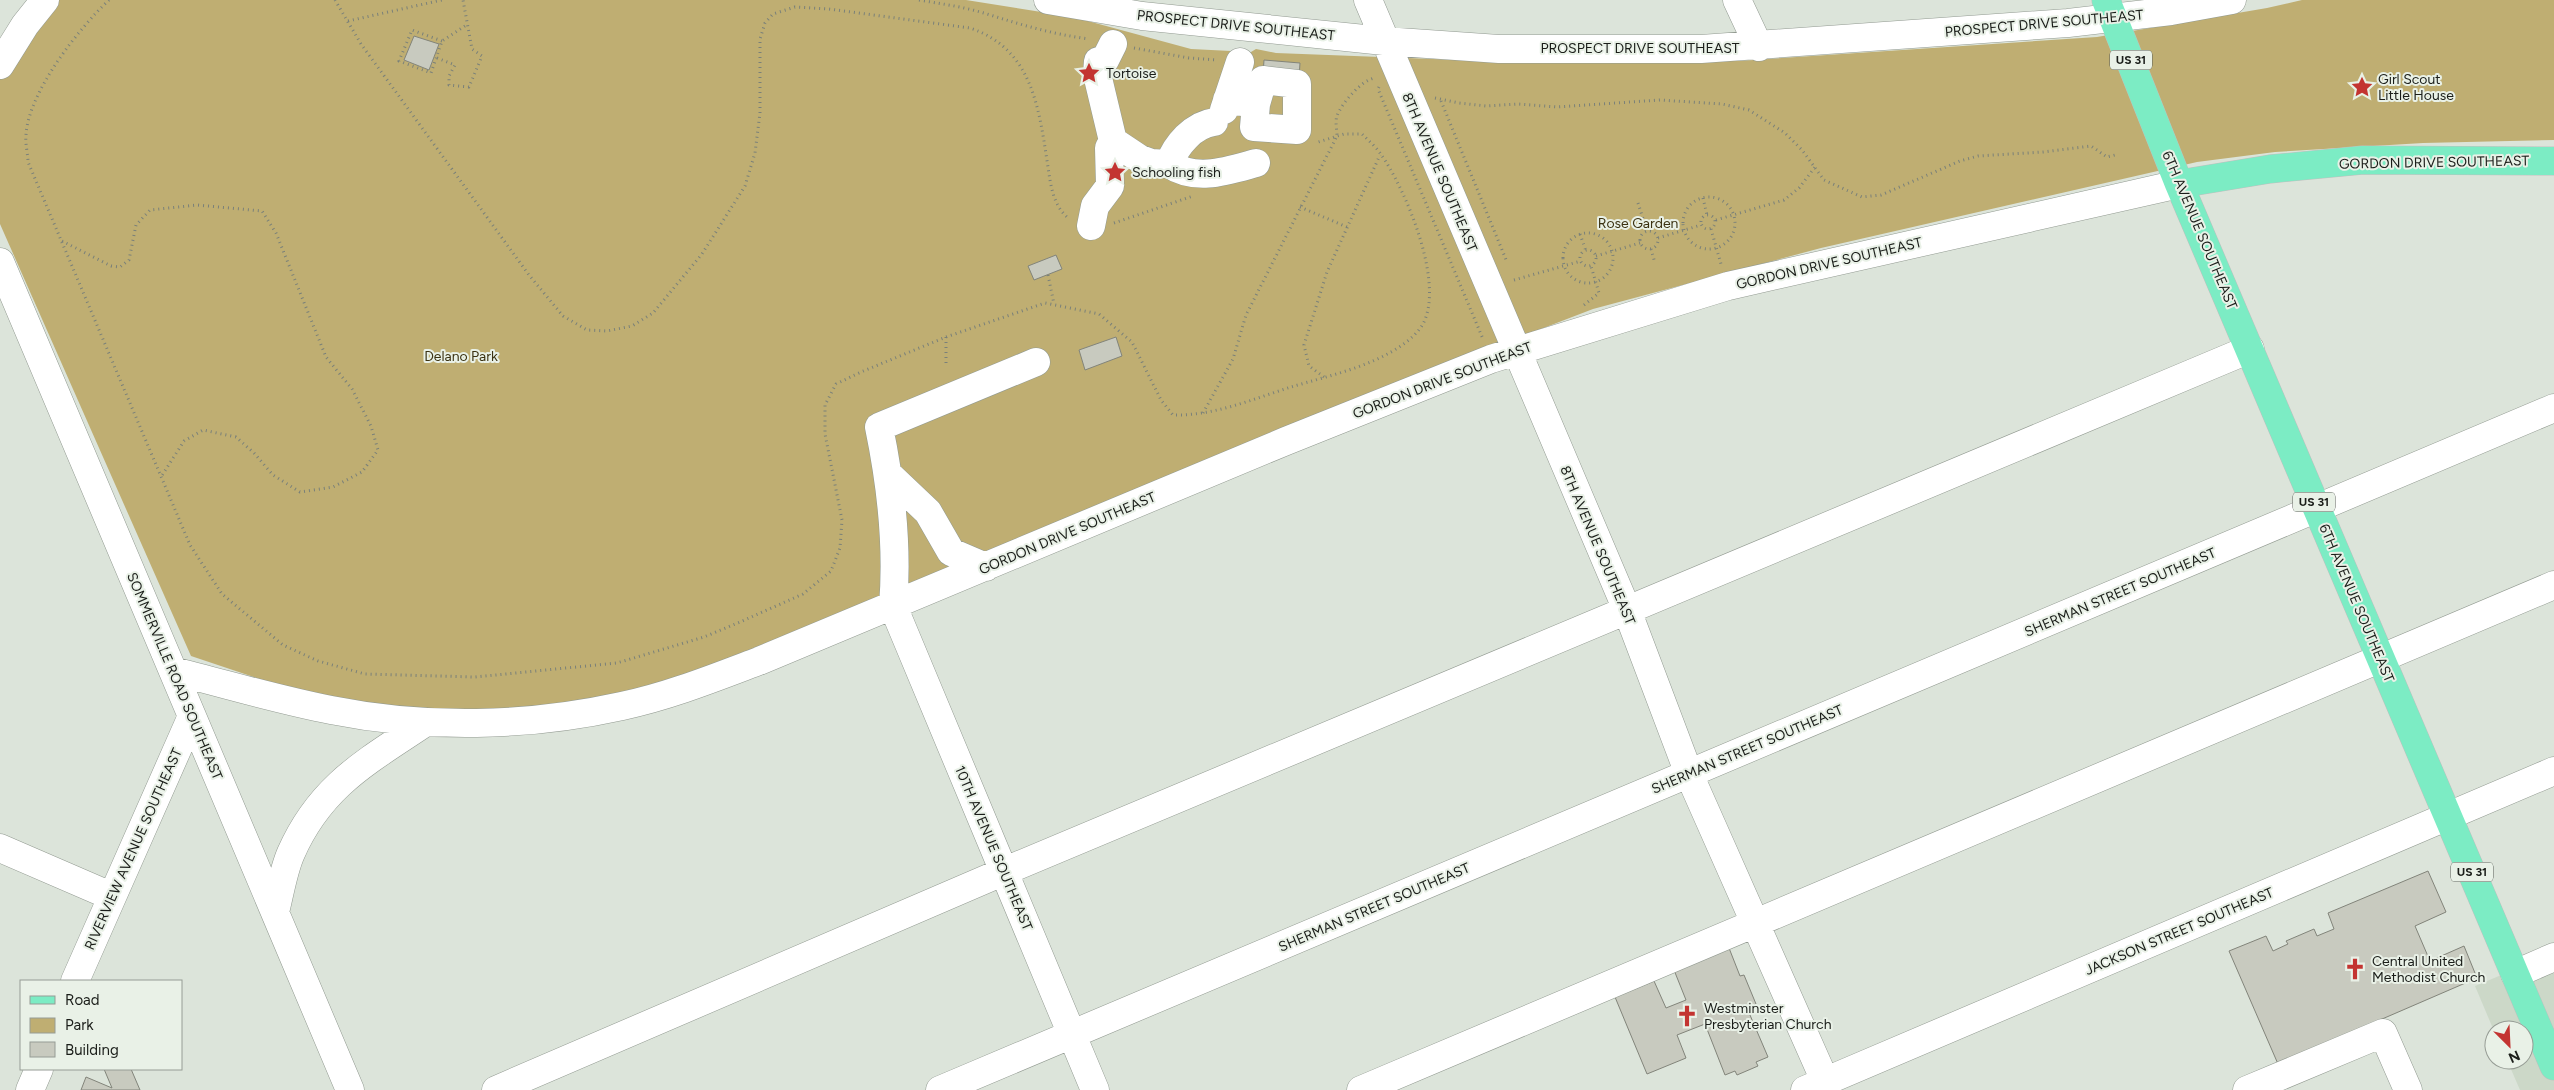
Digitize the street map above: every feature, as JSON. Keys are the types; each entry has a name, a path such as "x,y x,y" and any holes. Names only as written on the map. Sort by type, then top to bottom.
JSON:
{"main road":[{"name":"6TH AVENUE SOUTHEAST","path":"2110,9 2179,184 2554,1066"},
{"name":"GORDON DRIVE SOUTHEAST","path":"2179,184 2270,169 2363,160 2554,161"}],"street":[{"path":"0,65 25,25 45,0"},
{"name":"PROSPECT DRIVE SOUTHEAST","path":"1048,0 1142,16 1384,41 1499,49 1701,49 1759,47 2110,9 2171,11 2232,0"},
{"name":"8TH AVENUE SOUTHEAST","path":"1368,0 1627,610 1689,774 1754,922 1819,1087"},
{"path":"1737,0 1759,47"},
{"path":"0,34 25,25"},
{"path":"1102,48 1097,74 1116,121 1125,150 1179,170 1204,174 1223,172 1256,163"},
{"path":"1222,111 1240,62"},
{"path":"1091,226 1096,206 1110,186 1160,164 1196,128 1222,111 1256,104"},
{"path":"1110,186 1110,148 1116,121"},
{"name":"GORDON DRIVE SOUTHEAST","path":"173,671 332,710 426,722 503,723 622,706 691,686 750,665 1286,441 1516,351 1728,286 2179,184"},
{"name":"SOMMERVILLE ROAD SOUTHEAST","path":"0,262 350,1090"},
{"path":"496,1090 1005,871 2250,350"},
{"path":"893,606 895,576 889,475 879,427 1036,362"},
{"name":"SHERMAN STREET SOUTHEAST","path":"940,1090 2554,408"},
{"path":"889,475 928,512 951,552 986,567"},
{"path":"1361,1090 1754,922 2554,585"},
{"name":"10TH AVENUE SOUTHEAST","path":"893,606 1005,871 1094,1090"},
{"name":"RIVERVIEW AVENUE SOUTHEAST","path":"75,980 192,716"},
{"path":"275,912 290,855 301,833 329,793 348,774 426,722"},
{"name":"JACKSON STREET SOUTHEAST","path":"1819,1087 2554,771"},
{"path":"0,848 111,896"},
{"path":"2515,974 2554,957"},
{"path":"2247,1090 2383,1033 2408,1090"},
{"path":"30,1090 39,1070"}],"path":[{"path":"109,0 54,66 33,105 26,135 28,162 190,545 222,594 283,645 318,661 365,674 475,677 617,663 704,637 803,594 831,571 840,548 842,520 825,434 825,405 836,384 946,337 1014,312 1045,303 1099,314 1132,342 1161,400 1173,415 1203,414 1324,377 1392,352 1419,331 1430,304 1426,266 1417,231 1401,191 1380,153 1362,134 1337,136 1309,145"},
{"path":"335,0 361,44 528,275 563,316 587,330 607,331 632,326 653,313 702,254 745,186 755,153 760,113 760,40 765,23 773,14 794,7 829,9 970,28 990,35 1004,44 1017,61 1039,107 1053,196 1060,211 1078,226 1106,226 1197,195"},
{"path":"348,20 442,0"},
{"path":"436,58 455,65 449,76 449,85 469,87 482,56 472,49 464,0"},
{"path":"442,41 412,30 400,61 431,73 442,41 468,24"},
{"path":"1203,414 1233,359 1246,315 1337,136 1336,117 1345,101 1371,78 1383,78"},
{"path":"1380,84 1378,89 1487,348"},
{"path":"1431,96 1440,100 1486,106 1518,104 1557,107 1660,100 1722,104 1749,110 1779,128 1802,150 1824,180 1862,197 1881,195 1960,161 1978,156 2043,152 2091,146 2107,157 2115,155"},
{"path":"1440,100 1518,289"},
{"path":"1324,377 1308,366 1304,345 1326,272 1378,163 1380,153"},
{"path":"1707,215 1716,220 1784,200 1798,188 1815,167"},
{"path":"1703,198 1707,215"},
{"path":"1703,198 1718,199 1730,209 1734,216 1734,224 1729,238 1716,247 1708,248 1693,244 1684,230 1683,222 1689,206 1703,198"},
{"path":"1638,203 1647,231"},
{"path":"61,240 111,266 120,267 129,260 136,225 150,210 196,205 262,211 276,233 326,357 352,389 371,426 378,450 362,472 333,488 300,492 272,475 254,453 236,437 203,430 184,442 161,477"},
{"path":"1300,207 1347,227"},
{"path":"1701,225 1702,219 1707,215"},
{"path":"1701,225 1706,230 1711,229 1716,225 1716,220"},
{"path":"1658,238 1701,225"},
{"path":"1711,229 1728,286"},
{"path":"1647,231 1655,233 1658,238 1656,246 1651,249 1643,247 1640,243 1640,236 1647,231"},
{"path":"1580,234 1586,251"},
{"path":"1580,234 1596,234 1604,238 1613,251 1612,266 1603,279 1596,282 1580,282 1573,279 1564,266 1564,250 1573,238 1580,234"},
{"path":"1596,256 1640,243"},
{"path":"1651,249 1655,263"},
{"path":"1586,251 1593,251 1596,256 1596,261 1591,266 1585,266 1580,262 1581,254 1586,251"},
{"path":"1514,280 1580,262"},
{"path":"1581,308 1589,299 1599,293 1591,266"},
{"path":"1048,275 1054,304"},
{"path":"946,337 946,366"}],"shaded area":[{"path":"2554,953 2554,1090 2520,1090 2511,1070 2534,1070 2534,1020 2489,1020 2475,986"}],"green space":[{"name":"Delano Park","path":"53,0 966,0 1073,17 1191,49 1251,52 1256,49 1276,53 1485,61 1738,61 2097,37 2267,8 2302,0 2554,0 2554,140 2423,143 2275,152 2197,162 1821,248 1593,309 1258,438 1085,510 775,644 599,702 522,713 407,711 316,698 191,656 0,224 0,73"}],"building":[{"path":"414,36 439,44 429,70 404,60"},
{"path":"1264,60 1300,63 1299,78 1263,74"},
{"path":"1056,255 1062,269 1034,280 1028,266"},
{"path":"1116,337 1122,356 1085,370 1079,350"},
{"name":"Central United Methodist Church","path":"2428,871 2446,912 2415,926 2430,961 2464,946 2477,978 2278,1064 2229,951 2266,936 2273,951 2288,944 2286,941 2314,929 2317,936 2334,929 2328,913"},
{"name":"Westminster Presbyterian Church","path":"1729,948 1740,976 1744,975 1756,1004 1747,1008 1768,1057 1756,1062 1758,1066 1737,1075 1735,1071 1725,1075 1705,1024 1677,1035 1686,1058 1647,1074 1615,997 1654,981 1666,1008 1686,1000 1674,970"},
{"path":"104,1070 131,1070 140,1090 81,1090 86,1077 112,1088"}],"place":[{"name":"Tortoise","path":"1089,73"},
{"name":"Girl Scout Little House","path":"2362,87"},
{"name":"Schooling fish","path":"1115,172"},
{"name":"Central United Methodist Church","path":"2355,969"},
{"name":"Westminster Presbyterian Church","path":"1687,1016"}],"park label":[{"name":"Rose Garden","path":"1638,223"}]}
